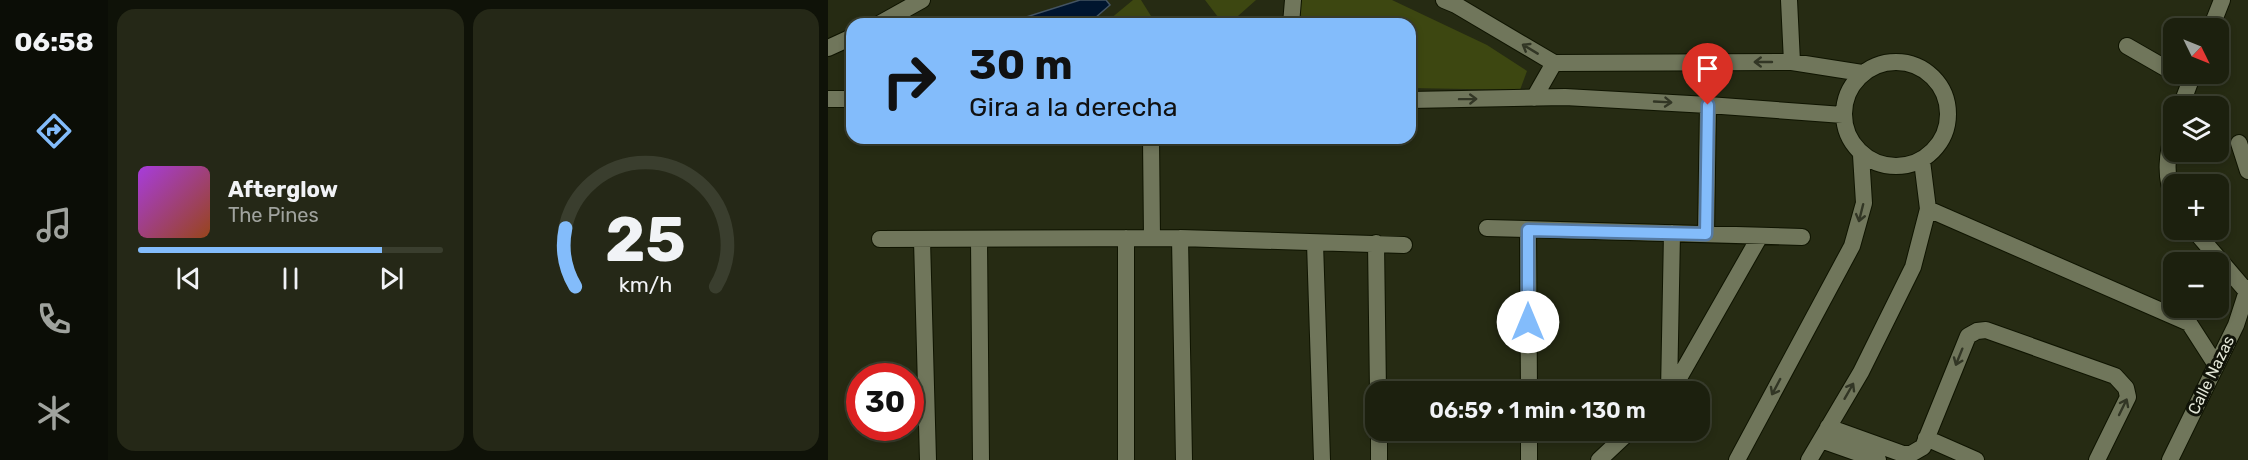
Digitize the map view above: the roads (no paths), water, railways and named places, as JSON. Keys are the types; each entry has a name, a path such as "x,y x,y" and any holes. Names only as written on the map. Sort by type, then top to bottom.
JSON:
{"street":[{"path":"890,18 922,0"},
{"path":"1292,18 1293,0"},
{"path":"1444,0 1554,63 1792,62 1862,73"},
{"path":"1789,0 1792,62"},
{"path":"2215,18 2222,0"},
{"path":"828,48 846,40"},
{"path":"2127,46 2163,65"},
{"path":"1889,61 1918,65 1941,84 1950,112 1948,122 1943,141 1922,161 1890,167 1861,154 1848,137 1843,115 1845,99 1852,85 1862,73 1889,61"},
{"path":"1534,98 1554,63"},
{"path":"1416,100 1565,97 1843,115"},
{"path":"828,99 846,99"},
{"path":"1706,234 1708,105"},
{"path":"2239,143 2248,171"},
{"path":"1151,144 1152,238"},
{"path":"1737,460 1852,246 1864,203 1861,154"},
{"path":"1809,460 1861,372 1913,267 1928,208 1922,161"},
{"path":"1928,208 2189,323 2216,366"},
{"path":"1487,228 1802,237"},
{"path":"1528,230 1529,381"},
{"path":"1670,381 1672,233"},
{"path":"1676,381 1760,236"},
{"path":"1126,238 1126,460"},
{"path":"1180,238 1184,460"},
{"path":"880,240 1180,238 1404,245"},
{"path":"922,240 928,460"},
{"path":"979,240 981,460"},
{"path":"2203,240 2247,291"},
{"path":"1315,243 1322,460"},
{"path":"1376,243 1378,381"},
{"name":"Calle Nazas","path":"2170,460 2235,325 2247,291"},
{"path":"1825,433 1902,457 1923,447 1968,336 1977,331 1986,330 2115,376 2126,388 2128,397 2097,460"},
{"path":"1825,433 1878,460"},
{"path":"1926,438 1976,460"},
{"path":"1379,441 1379,460"},
{"path":"1529,441 1529,460"},
{"path":"1599,460 1619,441"}],"water":[{"path":"1080,0 1106,0 1110,5 1095,18 1023,18"}]}
